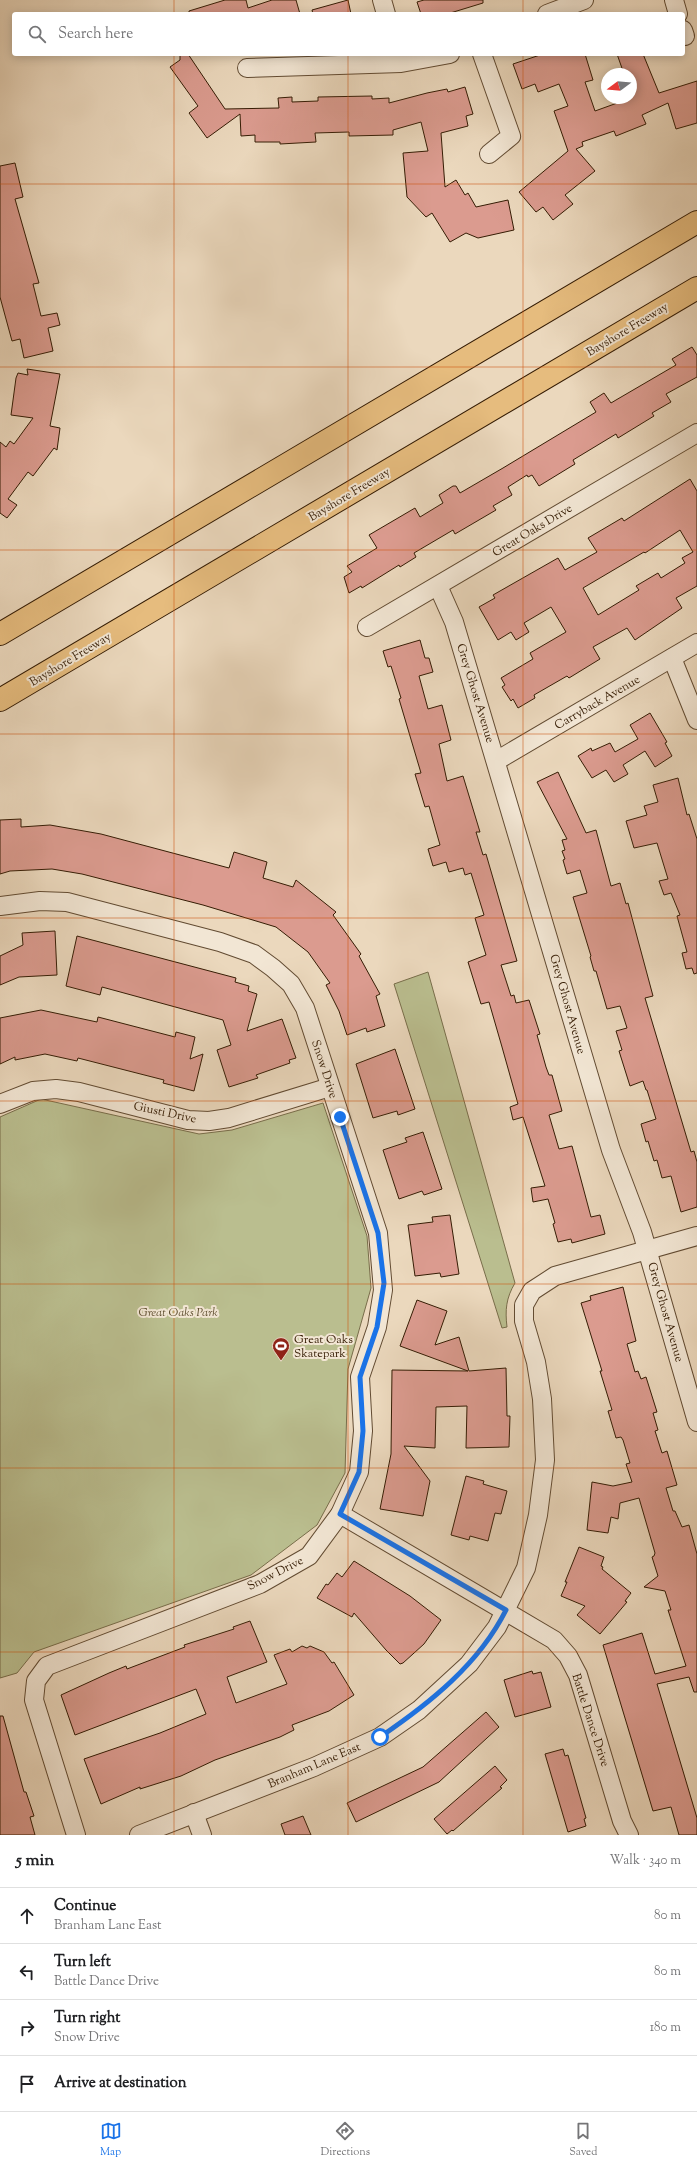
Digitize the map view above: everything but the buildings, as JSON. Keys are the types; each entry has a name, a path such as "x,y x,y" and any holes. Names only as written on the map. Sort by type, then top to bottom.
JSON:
{"highway":[{"path":"0,634 697,222"},
{"name":"Bayshore Freeway","path":"0,700 697,288"}],"street":[{"path":"382,0 385,12"},
{"path":"552,12 584,0"},
{"path":"674,0 677,12"},
{"path":"247,68 430,56"},
{"path":"483,56 511,136 489,154"},
{"name":"Great Oaks Drive","path":"367,627 697,433"},
{"name":"Grey Ghost Avenue","path":"438,586 454,622 611,1150 648,1250 697,1422"},
{"name":"Carryback Avenue","path":"496,761 697,643"},
{"path":"672,658 697,720"},
{"name":"Snow Drive","path":"0,906 40,900 66,902 220,942 254,954 291,984 305,1008 378,1233 384,1283 377,1327 360,1377 363,1431 359,1472 340,1514 309,1556 260,1584 47,1666 36,1681 34,1700 76,1835"},
{"name":"Giusti Drive","path":"0,1104 33,1091 56,1089 79,1092 188,1120 209,1121 229,1118 330,1087"},
{"path":"648,1250 697,1236"},
{"name":"Branham Lane East","path":"139,1835 314,1767 380,1737 419,1710 469,1664 497,1627 526,1568 538,1515 545,1460 542,1398 536,1362 524,1321 524,1305 532,1291 543,1282 555,1276 648,1250"},
{"name":"Battle Dance Drive","path":"340,1514 506,1610 554,1640 568,1656 578,1675 622,1821 629,1835"},
{"path":"194,1814 202,1835"}],"green space":[{"path":"428,972 515,1283 507,1304 507,1327 502,1328 394,984"},
{"name":"Great Oaks Park","path":"41,1099 199,1134 232,1130 323,1103 367,1236 371,1288 348,1369 345,1473 317,1525 251,1575 34,1652 17,1673 0,1678 0,1117"}],"place":[{"name":"Great Oaks Skatepark","path":"281,1361"}],"route":[{"path":"340,1117 378,1233 384,1290 377,1327 360,1377 363,1431 359,1472 340,1514 506,1610 497,1627 469,1664 419,1710 380,1737"}]}
